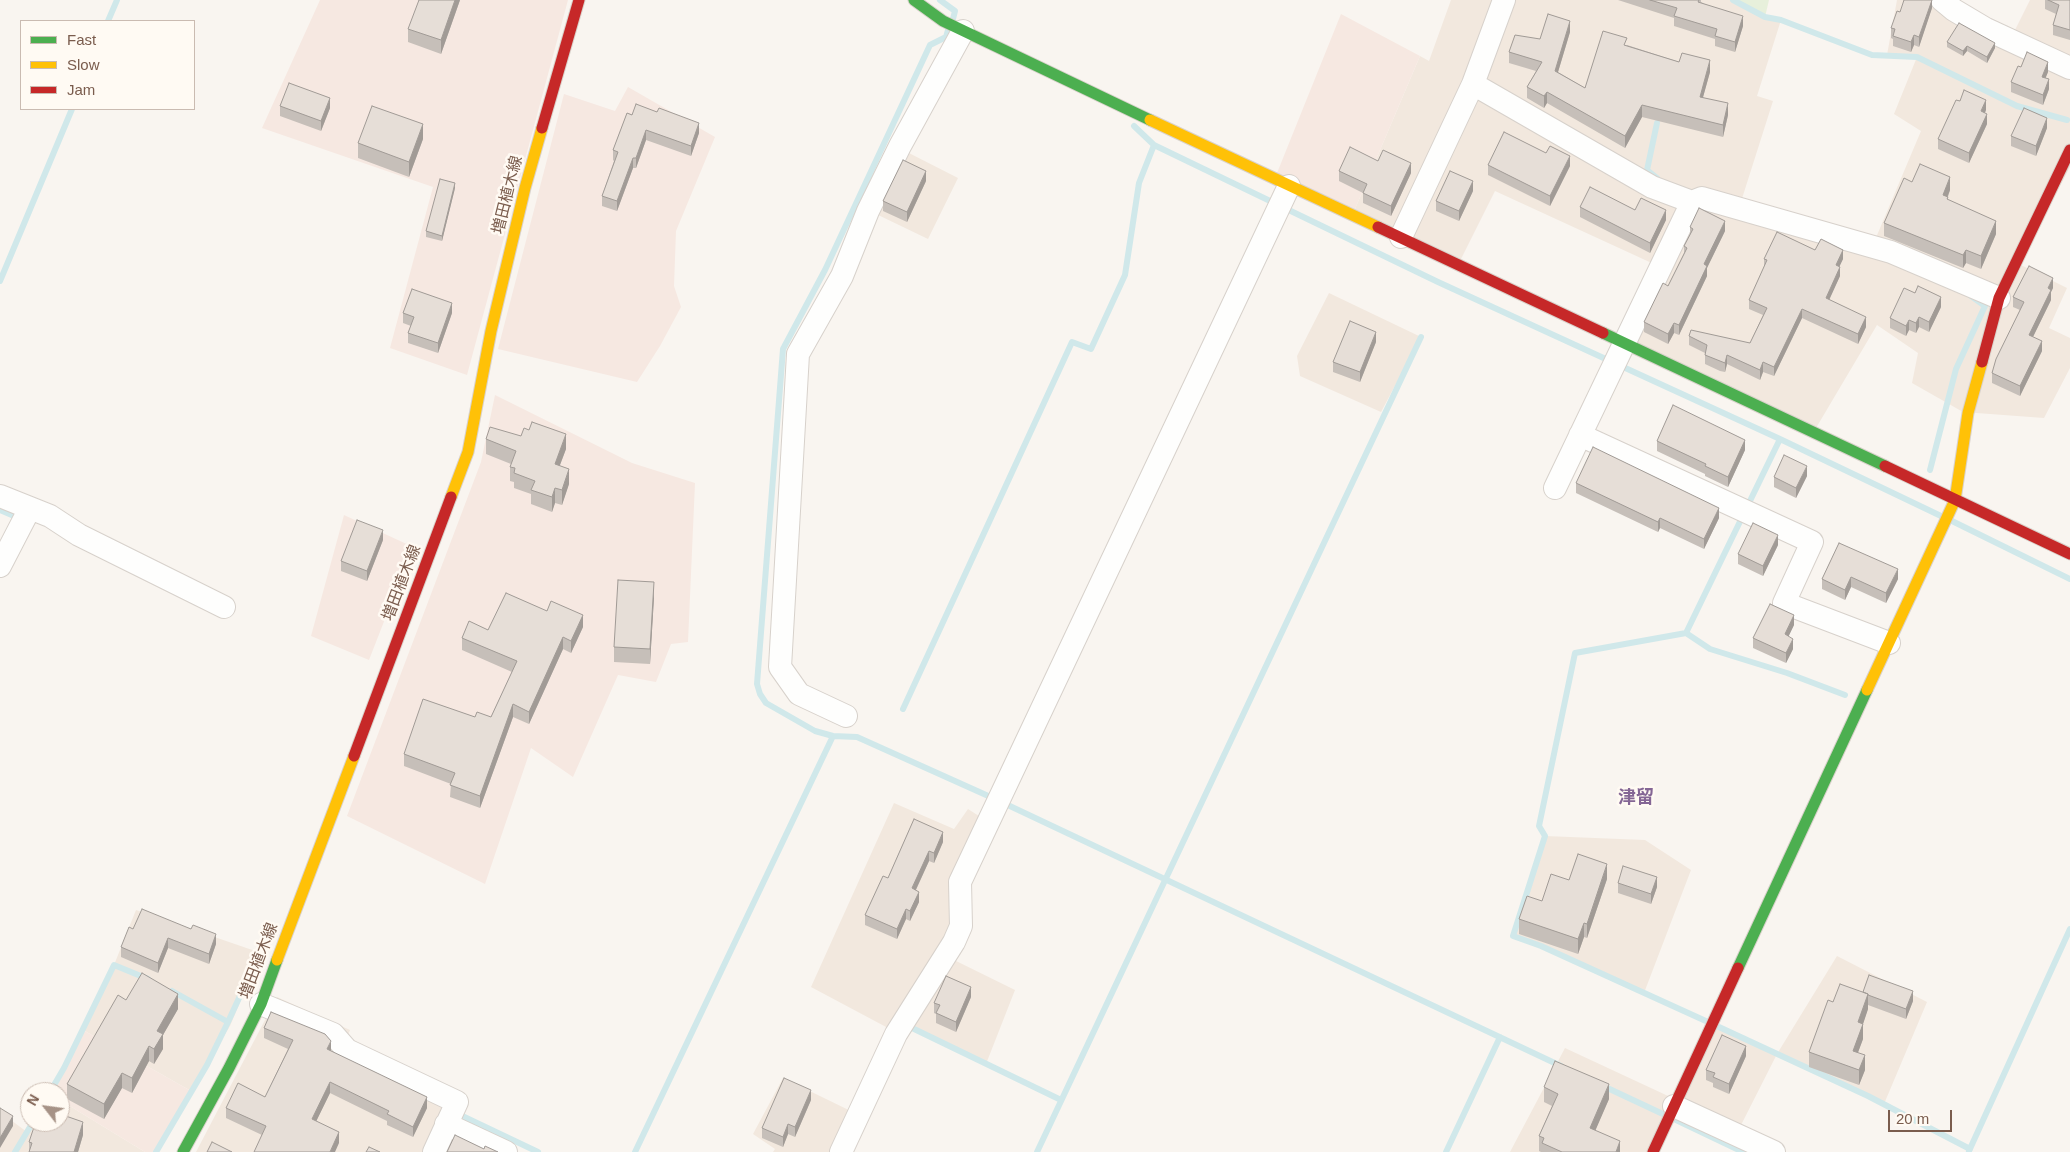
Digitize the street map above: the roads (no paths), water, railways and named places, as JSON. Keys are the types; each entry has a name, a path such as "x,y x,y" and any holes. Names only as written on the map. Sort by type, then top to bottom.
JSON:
{"street":[{"name":"増田植木線","path":"183,1152 230,1068 261,1004 468,452 492,332 525,188 580,0"},
{"path":"914,0 955,33 1401,237 1617,355 1955,500 2070,554"},
{"path":"1401,237 1472,84 1504,0"},
{"path":"1942,0 1986,29 2070,68"},
{"path":"840,713 799,694 780,667 798,354 842,276 868,211 955,33"},
{"path":"1472,84 1652,187 1891,252 2000,298"},
{"path":"1652,1152 1955,500 1968,413 2000,298 2070,150"},
{"path":"841,1152 896,1034 954,942 961,926 960,882 1289,186"},
{"path":"1555,488 1617,355 1697,200"},
{"path":"1580,435 1812,542 1784,603 1889,643"},
{"path":"0,496 50,516 79,535 224,607"},
{"path":"0,566 30,508"},
{"path":"261,1004 340,1042 506,1152"},
{"path":"1670,1114 1774,1152"},
{"path":"434,1152 451,1115"}],"waterway":[{"path":"108,20 117,0"},
{"path":"940,0 955,11 953,19"},
{"path":"1733,0 1765,17 1781,20 1872,55 1917,57 2017,106 2067,120"},
{"path":"948,30 946,37 930,45 825,270 783,349 757,684 760,694 766,703 815,731 833,736 857,737 995,799 1561,1066"},
{"path":"0,281 72,110"},
{"path":"1657,123 1647,170 1657,178"},
{"path":"1134,126 1154,145 1438,282 1780,439 1941,516"},
{"path":"903,709 1072,342 1091,349 1125,275 1139,183 1154,145"},
{"path":"1930,470 1956,369 1985,306 1971,296"},
{"path":"1037,1152 1421,337"},
{"path":"1708,1022 1541,946 1513,936 1545,836 1539,826 1575,653 1686,633 1780,439"},
{"path":"0,510 14,516"},
{"path":"1952,521 2070,579"},
{"path":"1686,633 1710,649 1787,673 1845,695"},
{"path":"635,1152 833,736"},
{"path":"1969,1151 2070,929"},
{"path":"56,1082 114,965 148,979"},
{"path":"172,991 228,1022 245,985"},
{"path":"156,1152 207,1065 228,1022"},
{"path":"910,1027 1061,1100"},
{"path":"1719,1027 1868,1096 1970,1149"},
{"path":"1446,1152 1500,1037"},
{"path":"1601,1085 1665,1115"},
{"path":"456,1113 538,1152"},
{"path":"1676,1120 1743,1152"},
{"path":"15,1152 27,1132"}],"district":[{"name":"津留","path":"1636,798"}]}
